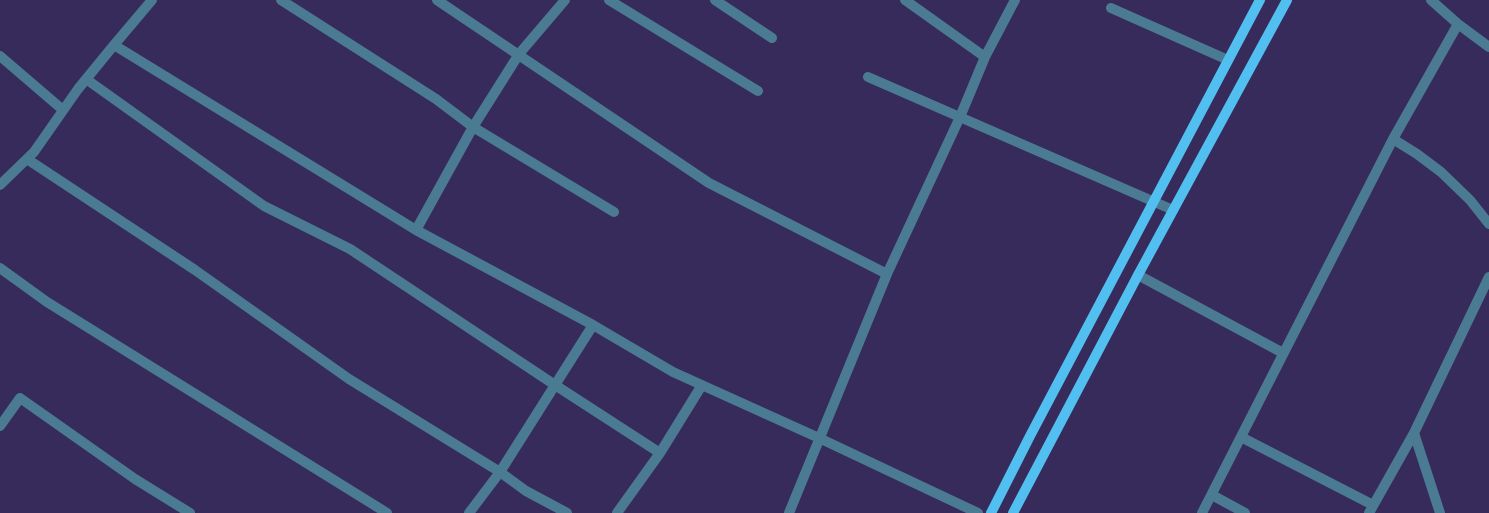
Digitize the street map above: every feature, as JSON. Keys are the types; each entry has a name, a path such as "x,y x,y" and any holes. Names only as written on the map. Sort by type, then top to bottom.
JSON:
{"main road":[{"path":"991,513 1030,436 1260,0"},
{"path":"1013,513 1173,210 1287,0"}],"street":[{"path":"0,185 34,152 78,89 152,0"},
{"path":"281,0 436,98 473,127 614,212"},
{"path":"437,0 709,183 887,274"},
{"path":"416,230 473,127 519,54 565,0"},
{"path":"609,0 758,91"},
{"path":"715,0 772,38"},
{"path":"905,0 986,57"},
{"path":"789,513 887,274 960,117 986,57 1015,0"},
{"path":"1431,0 1458,24 1488,45"},
{"path":"1111,8 1228,60"},
{"path":"1202,513 1393,139 1458,24"},
{"path":"114,46 416,230 593,325 673,372 819,438 978,513"},
{"path":"0,56 63,110"},
{"path":"868,77 1154,200 1173,210"},
{"path":"86,79 264,206 350,249 660,453"},
{"path":"1393,139 1441,172 1470,200 1489,224"},
{"path":"26,159 195,270 350,379 500,472 526,491 567,513"},
{"path":"0,268 54,306 387,513"},
{"path":"1138,276 1283,353"},
{"path":"1241,437 1371,509 1414,434 1489,277"},
{"path":"469,513 500,472 593,325"},
{"path":"617,513 660,453 702,385"},
{"path":"0,426 20,398 135,479 190,513"},
{"path":"1414,434 1440,513"},
{"path":"1212,495 1245,513"}]}
